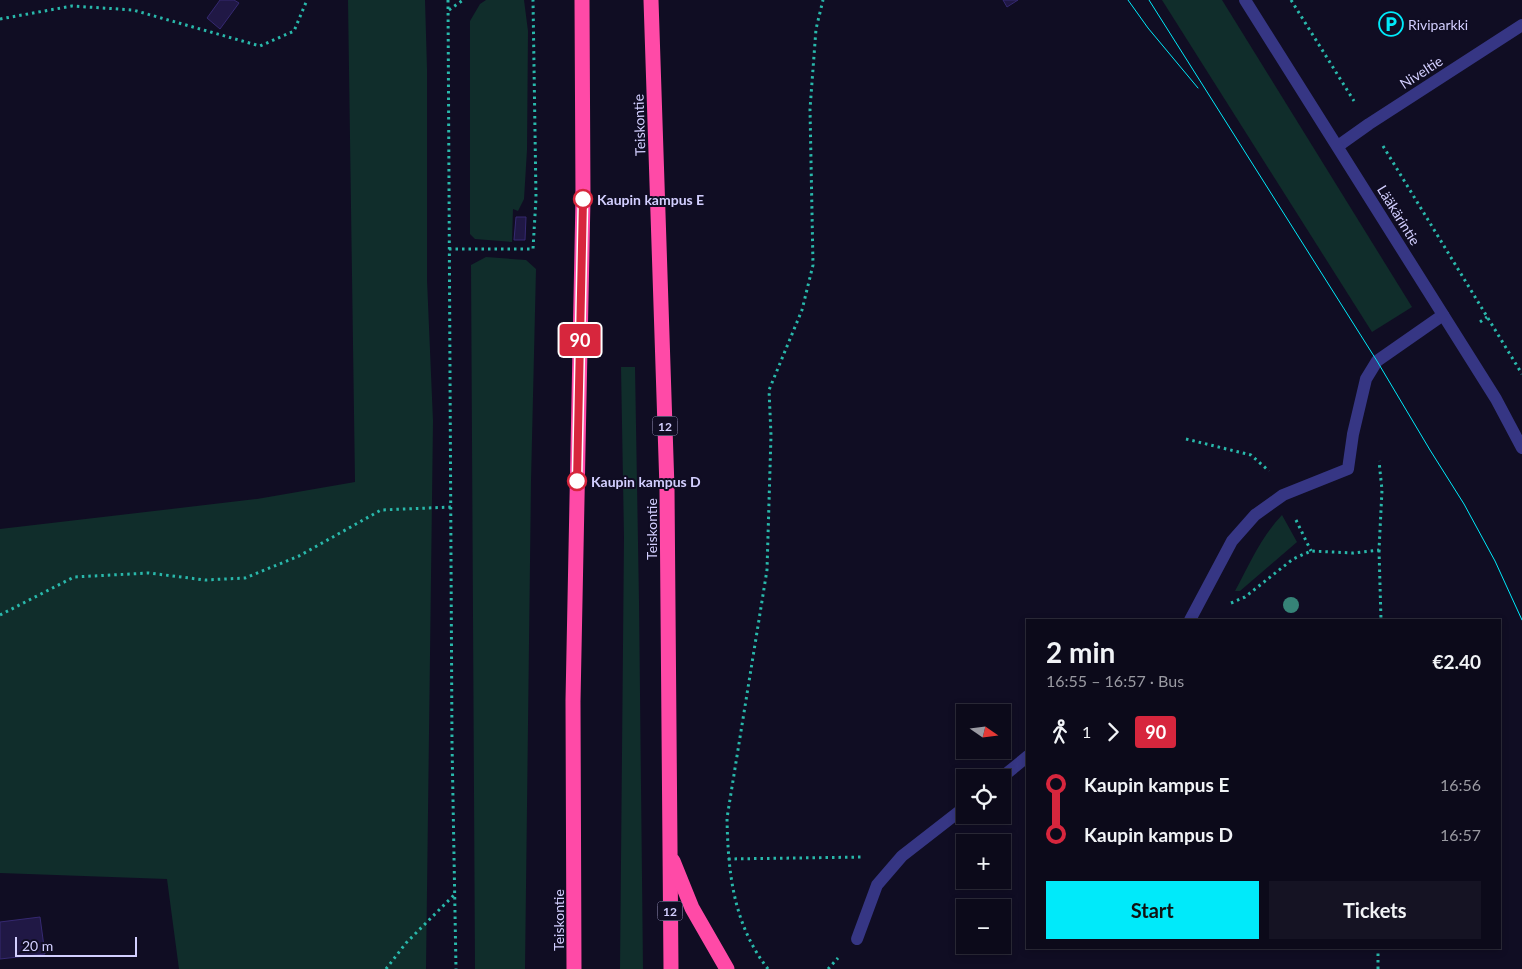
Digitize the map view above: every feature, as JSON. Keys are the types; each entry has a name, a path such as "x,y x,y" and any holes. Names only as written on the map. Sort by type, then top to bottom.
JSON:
{"highway":[{"name":"Teiskontie","path":"574,969 573,701 583,208 582,0"},
{"name":"Teiskontie","path":"651,0 667,488 671,969"},
{"path":"670,853 692,908 727,969"}],"street":[{"name":"Lääkärintie","path":"1245,0 1496,398 1522,448"},
{"name":"Niveltie","path":"1338,146 1522,26"},
{"path":"1191,619 1232,541 1255,514 1283,495 1348,469 1353,434 1366,379 1376,361 1443,314"},
{"path":"1011,770 1026,758"},
{"path":"857,939 877,885 902,856 956,814"}],"path":[{"path":"0,19 72,6 133,10 260,46 294,31 307,0"},
{"path":"448,0 452,743 456,969"},
{"path":"448,10 463,0"},
{"path":"449,249 533,249 536,198 533,0"},
{"path":"768,969 750,940 735,904 728,859 727,818 767,570 771,435 769,390 802,310 813,265 810,109 816,28 823,0"},
{"path":"1291,0 1358,108"},
{"path":"1378,139 1522,374"},
{"path":"0,615 74,577 149,573 205,580 245,578 299,556 381,510 452,507"},
{"path":"1380,550 1381,619"},
{"path":"728,859 902,856"},
{"path":"386,969 406,943 455,895"},
{"path":"1378,949 1378,969"}],"green space":[{"path":"348,0 425,0 427,69 427,280 433,421 426,969 179,969 167,879 0,873 0,529 257,499 355,482"},
{"path":"486,0 524,0 528,31 527,150 524,199 518,211 513,209 512,242 475,239 470,234 470,21 480,4"},
{"path":"1162,0 1222,0 1412,307 1372,332"},
{"path":"486,257 526,260 536,269 531,481 525,969 475,969 471,265"},
{"path":"621,367 635,367 643,969 620,969 624,537"},
{"path":"1282,515 1297,542 1240,591 1235,591 1250,561"}],"building":[{"path":"220,0 234,0 239,3 220,29 207,18"},
{"path":"1003,0 1018,0 1007,7"},
{"path":"516,217 526,217 525,240 514,240"},
{"path":"40,917 45,954 0,959 0,922"}],"tram line":[{"path":"1128,0 1148,28 1198,88"},
{"path":"1149,0 1377,361 1464,504 1495,561 1522,620"}],"bus line":[{"name":"90","path":"577,481 583,199"}],"place":[{"name":"Riviparkki","path":"1391,24"},
{"name":"Kaupin kampus E","path":"583,199"},
{"name":"Kaupin kampus D","path":"577,481"}]}
